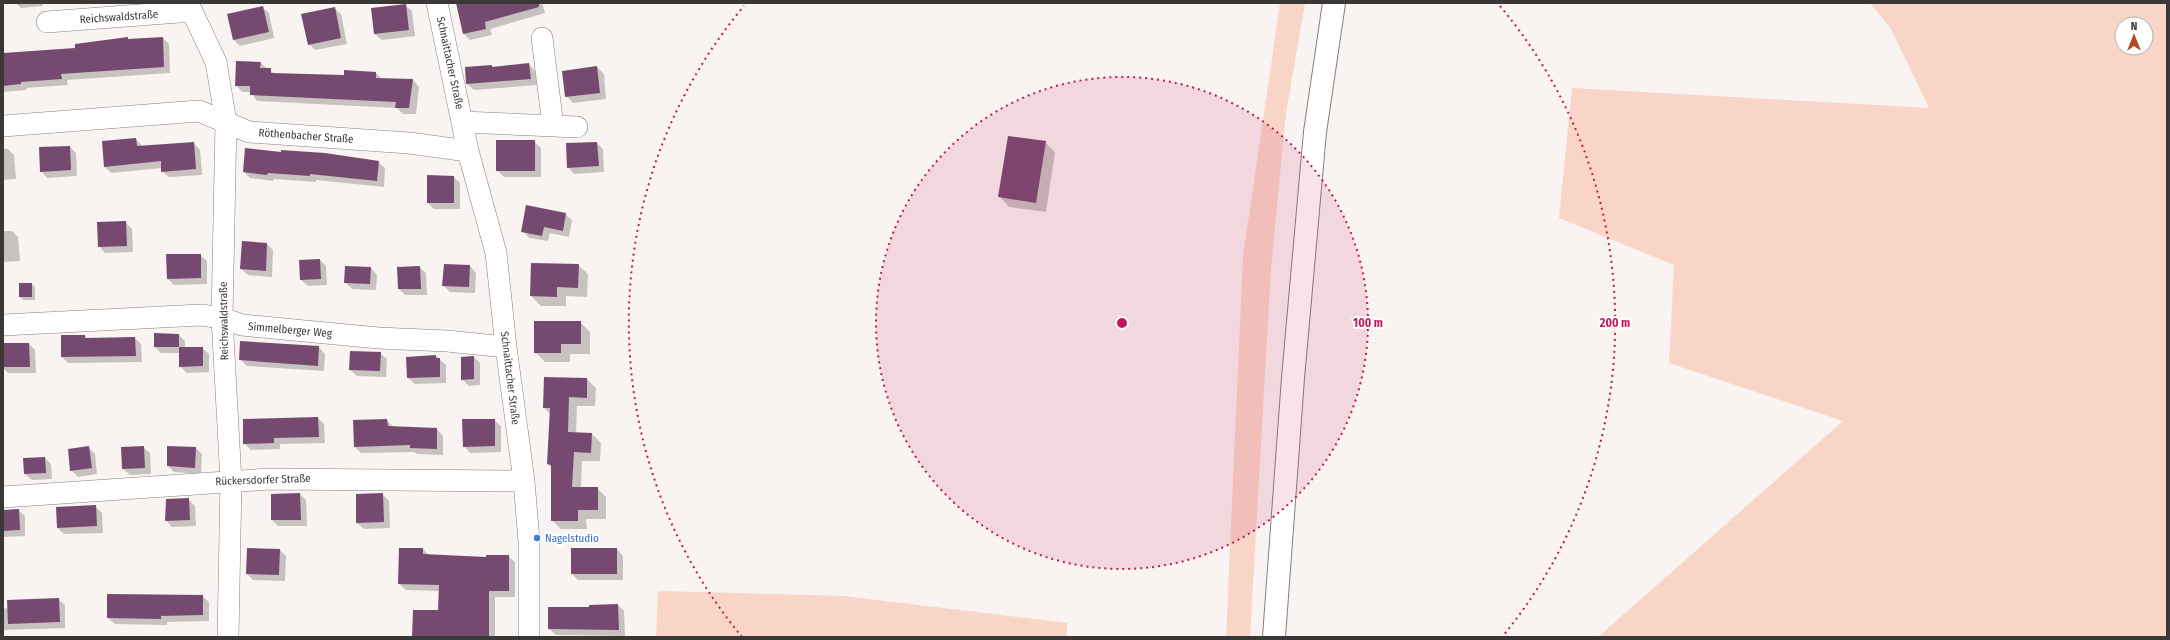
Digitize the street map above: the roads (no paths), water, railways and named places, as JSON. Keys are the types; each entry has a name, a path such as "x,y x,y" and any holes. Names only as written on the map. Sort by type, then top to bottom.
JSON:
{"main road":[{"path":"1274,637 1293,378 1315,132 1334,3"}],"street":[{"name":"Schnaittacher Straße","path":"437,3 463,122 468,152 496,253 506,347 524,481 529,541 529,637"},
{"name":"Reichswaldstraße","path":"47,22 190,7 216,62 226,122 222,318 231,481 228,637"},
{"path":"542,38 553,126"},
{"name":"Röthenbacher Straße","path":"3,126 198,111 249,132 408,143 468,152"},
{"name":"Schnaittacher Straße","path":"463,122 577,127"},
{"name":"Simmelberger Weg","path":"3,325 201,315 222,318 242,325 378,338 447,341 506,347"},
{"name":"Rückersdorfer Straße","path":"3,497 293,478 524,481"}],"place":[{"name":"Nagelstudio","path":"537,538"}]}
